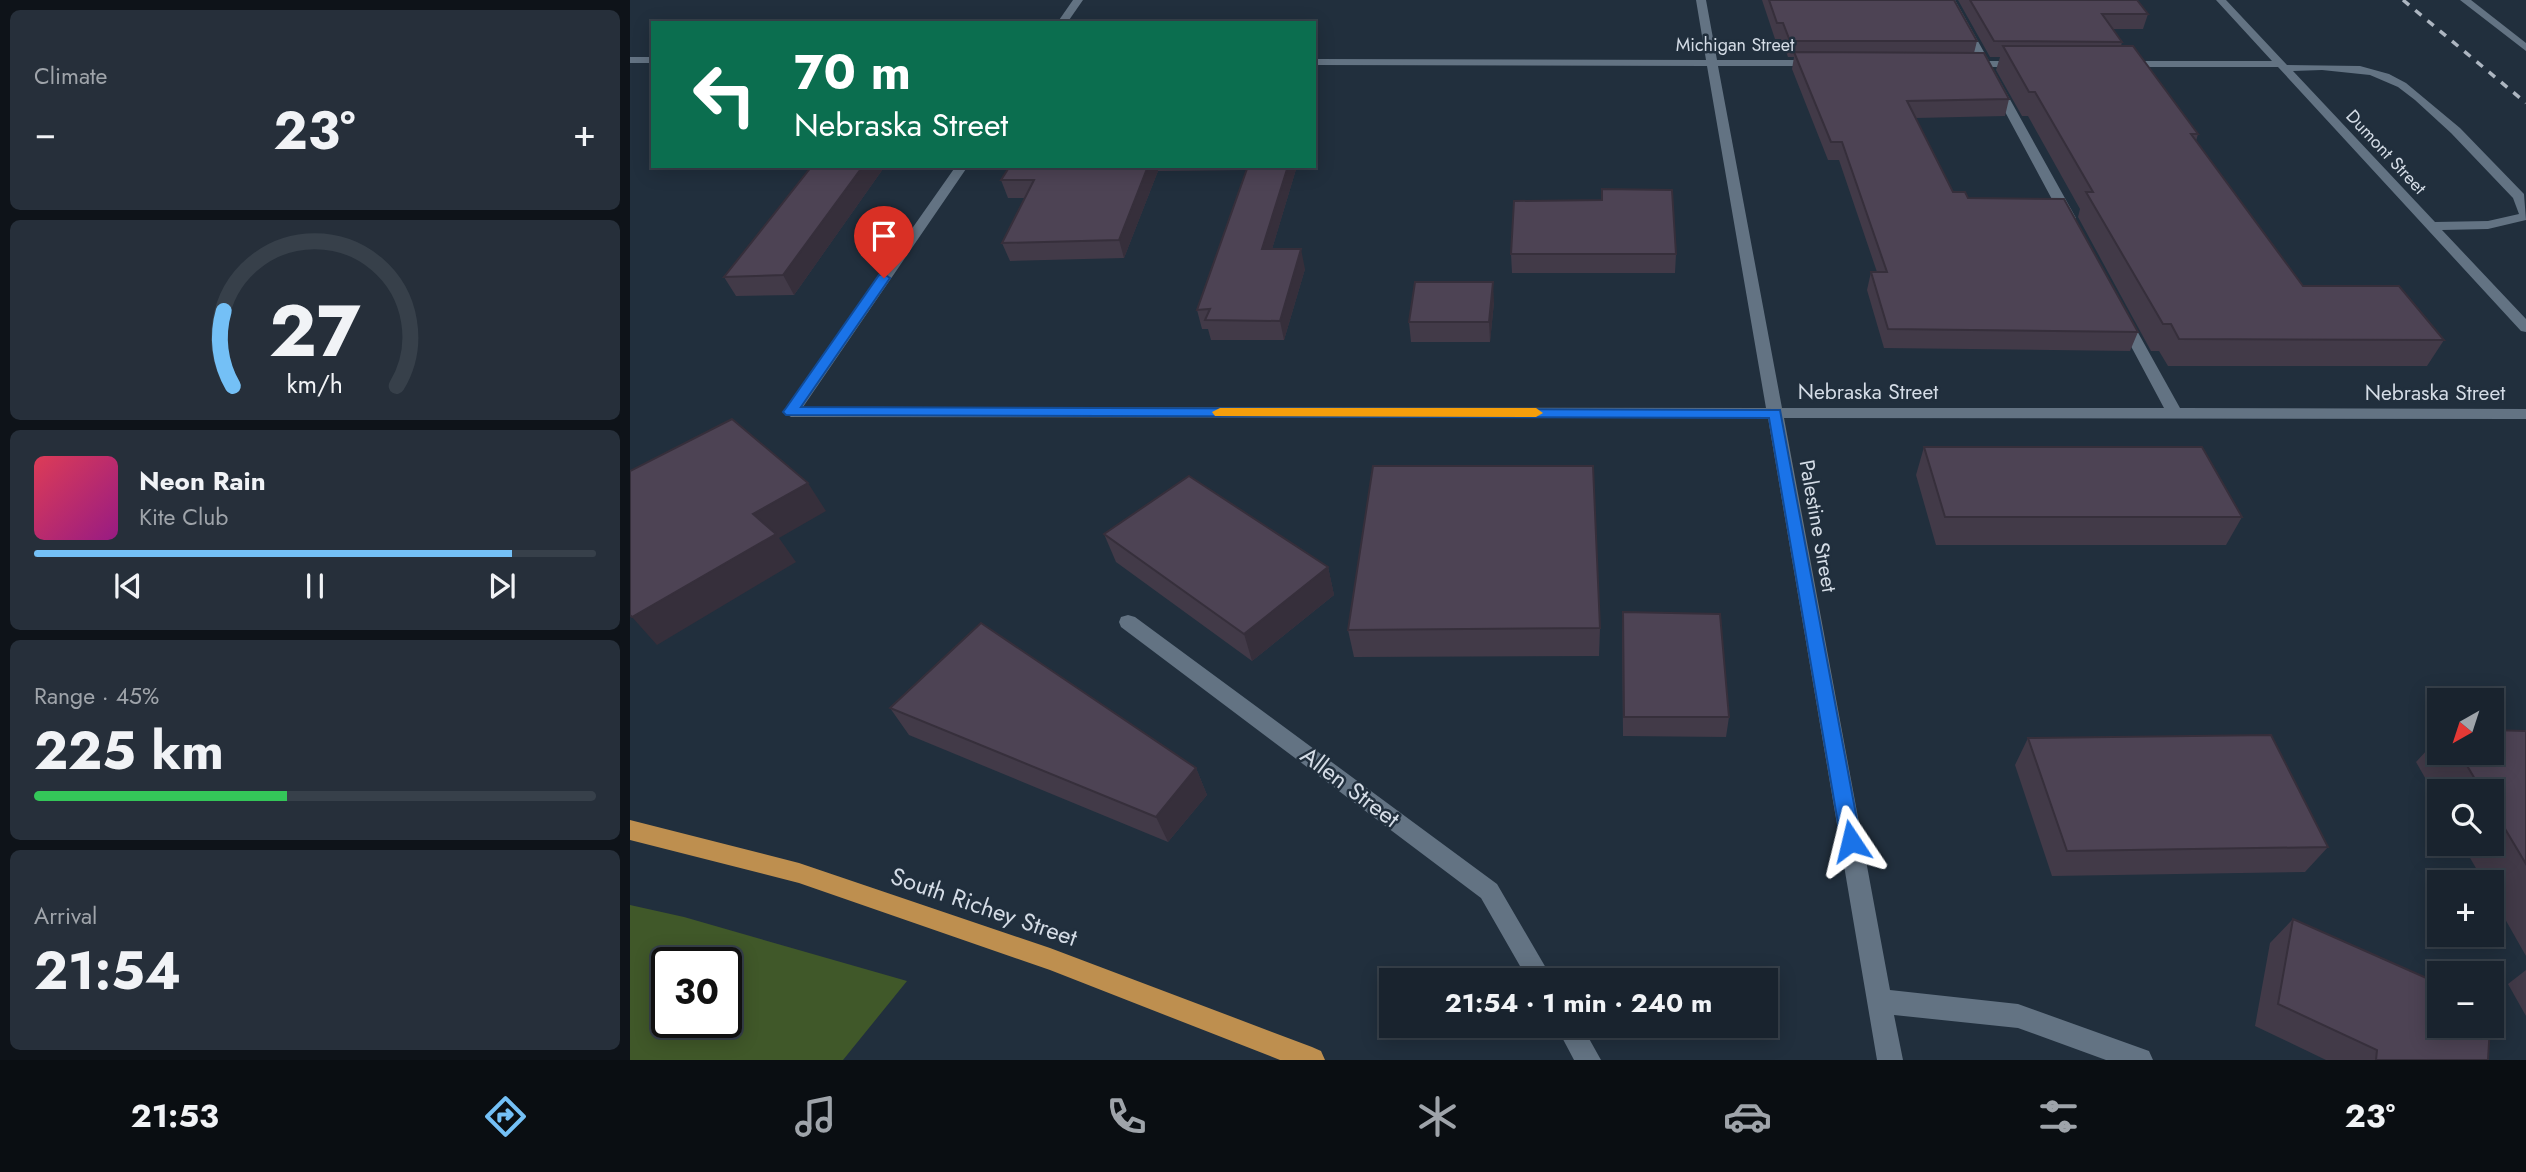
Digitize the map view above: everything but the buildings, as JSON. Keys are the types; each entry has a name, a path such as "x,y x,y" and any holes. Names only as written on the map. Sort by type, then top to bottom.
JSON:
{"main road":[{"name":"South Richey Street","path":"630,830 799,873 1050,959 1312,1060"}],"street":[{"path":"1063,21 1078,0"},
{"name":"Palestine Street","path":"1701,0 1890,1060"},
{"path":"1950,0 2076,233"},
{"name":"Dumont Street","path":"2221,0 2526,328"},
{"path":"2465,0 2526,48"},
{"path":"630,60 651,60"},
{"name":"Michigan Street","path":"1316,62 1821,63"},
{"path":"1957,64 2038,64"},
{"path":"2106,64 2331,66 2384,75 2411,89 2519,197 2526,216 2488,225 2431,226"},
{"name":"Nebraska Street","path":"961,168 791,412 2526,414"},
{"path":"2116,305 2175,414"},
{"name":"Allen Street","path":"1128,622 1489,891 1534,968"},
{"path":"1879,1001 2018,1016 2140,1060"},
{"path":"1575,1038 1588,1060"}],"green space":[{"path":"630,905 684,917 907,981 843,1060 630,1060"}],"railway":[{"path":"2403,0 2526,103"}],"slow traffic":[{"path":"1220,412 1536,413"}],"route":[{"path":"884,278 791,412 1775,413 1851,841"}]}
